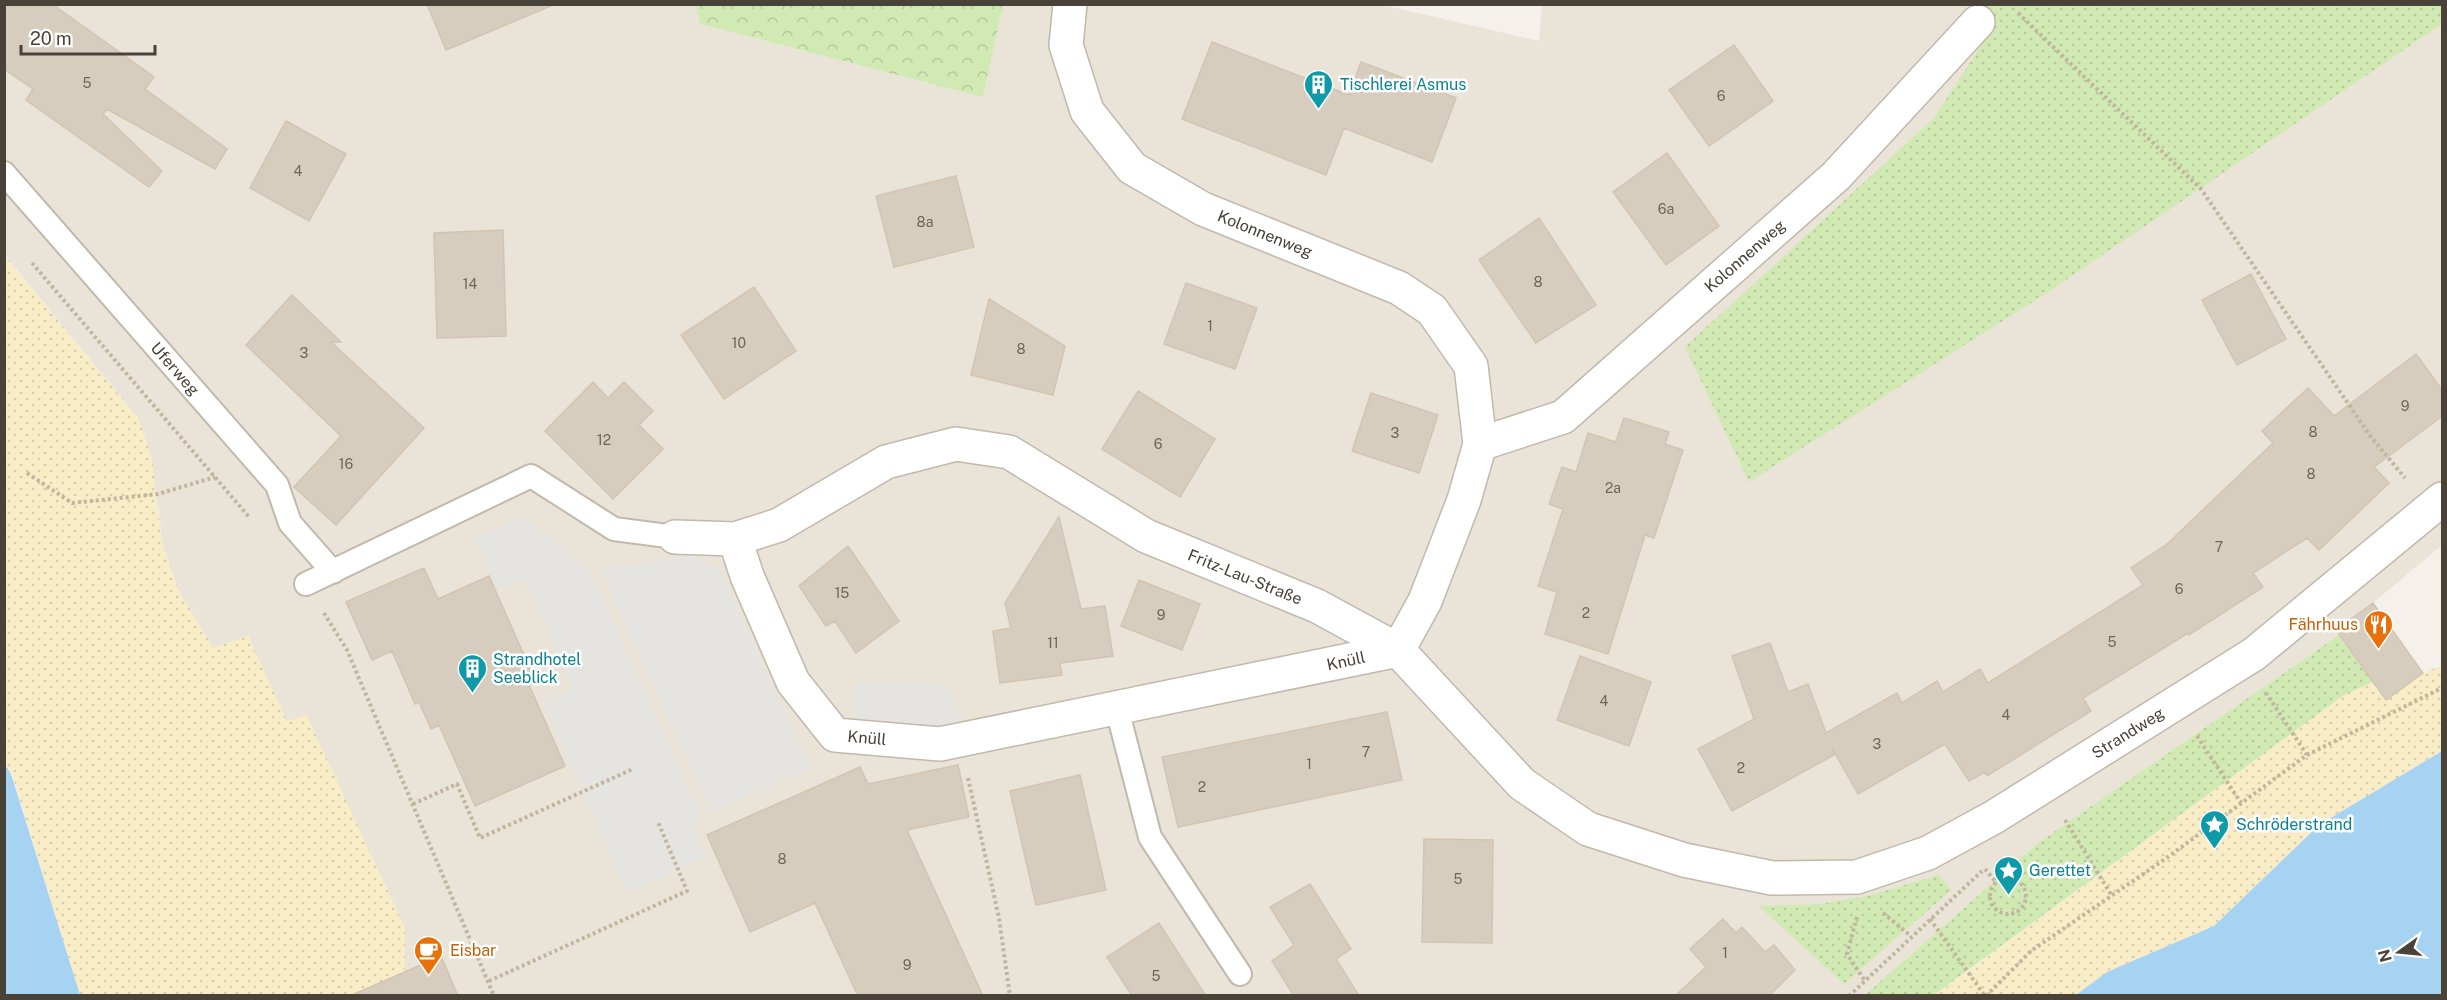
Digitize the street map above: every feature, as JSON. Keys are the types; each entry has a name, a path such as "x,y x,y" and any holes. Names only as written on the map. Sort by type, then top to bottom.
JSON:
{"street":[{"name":"Kolonnenweg","path":"1070,4 1066,45 1087,111 1132,168 1203,209 1399,288 1432,310 1471,366 1480,444 1464,500 1425,601 1398,650"},
{"name":"Kolonnenweg","path":"1480,444 1563,417 1836,176 1978,22"},
{"name":"Fritz-Lau-Straße","path":"675,537 735,539 779,525 886,462 956,444 1008,452 1146,536 1317,606 1398,650 1522,784 1588,829 1684,860 1772,878"},
{"name":"Strandweg","path":"1772,878 1859,891 1994,817 2254,654 2437,504"},
{"name":"Knüll","path":"735,539 747,576 793,682 835,735 940,744 961,741 1398,650"}],"lane":[{"name":"Uferweg","path":"4,173 277,485 290,523 333,572"},
{"path":"306,584 531,476 614,530 675,537"},
{"path":"1117,709 1150,837 1240,974"}],"path":[{"path":"2023,18 2201,189 2371,437 2437,504"},
{"path":"27,257 253,522"},
{"path":"27,473 72,503 158,494 215,477"},
{"path":"306,584 346,650 494,996"},
{"path":"2261,685 2307,755"},
{"path":"1930,919 1985,996 2031,951 2112,896 2307,755 2442,688"},
{"path":"2195,733 2241,804"},
{"path":"961,741 999,918 1010,996"},
{"path":"413,804 457,784 480,838 633,770"},
{"path":"2062,814 2112,896"},
{"path":"489,981 687,891 658,822"},
{"path":"1985,868 1996,882"},
{"path":"2007,878 2019,881 2026,897 2020,908 2010,914 1999,912 1995,908 1991,903 1990,892 1996,882 2007,878"},
{"path":"1859,891 1868,911 1886,913 1911,936"},
{"path":"1849,996 1865,981 1846,954 1859,891"}],"shaded area":[{"path":"1542,4 2442,5 2442,545 2373,603 2336,630 2339,635 2038,843 1865,995 408,995 306,716 287,722 248,636 213,649 178,589 162,543 159,510 138,418 5,255 4,5 696,5 700,24 983,97 1003,5 1383,5 1539,41"},
{"path":"524,517 592,575 703,820 692,825 706,856 627,893 543,701 573,687 525,578 499,590 475,538"},
{"path":"693,555 719,569 811,768 712,813 600,570"},
{"path":"2294,630 2305,640 2238,689 2230,677"},
{"path":"855,683 945,685 965,723 925,727 855,718"}],"green space":[{"path":"696,4 1003,5 983,97 700,24"},
{"path":"1983,5 2442,5 2442,24 2048,292 1749,482 1685,347 1934,118 1992,29"},
{"path":"2339,635 2373,682 2344,695 1934,995 1865,995 2038,843"},
{"path":"1939,875 1951,890 1844,984 1759,906 1821,904 1867,896"}],"sand":[{"path":"4,255 138,418 152,458 162,543 178,589 213,648 248,636 287,721 307,716 405,928 405,984 408,995 80,995 12,774 5,763"},
{"name":"Schröderstrand","path":"2442,665 2442,751 2319,825 2214,926 2107,972 2076,995 1934,996 2344,695 2373,682 2386,700 2423,673"}],"water":[{"path":"2442,751 2442,995 2076,995 2107,972 2214,926 2319,825"},
{"path":"4,763 11,774 80,995 5,995"}],"building":[{"path":"4,4 52,4 154,77 145,89 227,149 215,169 107,109 103,114 162,171 149,187 26,100 33,89 4,69"},
{"path":"427,4 553,4 553,5 446,50"},
{"name":"Tischlerei Asmus","path":"1212,42 1349,95 1361,62 1456,98 1432,162 1344,128 1326,175 1182,119"},
{"path":"1734,45 1773,101 1709,146 1669,90"},
{"path":"286,121 346,154 309,221 250,188"},
{"path":"1667,153 1719,226 1666,265 1613,192"},
{"path":"956,176 974,247 894,267 876,196"},
{"path":"1539,218 1596,305 1536,343 1479,260"},
{"path":"503,230 506,336 437,338 434,233"},
{"path":"2251,274 2286,339 2237,365 2202,300"},
{"path":"1186,283 1257,308 1235,369 1164,344"},
{"path":"754,287 796,351 724,399 681,335"},
{"path":"292,295 341,342 331,342 424,428 336,525 294,487 341,436 246,345"},
{"path":"989,299 1065,346 1053,395 971,375"},
{"path":"2416,354 2442,390 2442,416 2374,467 2389,483 2319,550 2307,538 2253,573 2263,587 2189,635 2188,633 2083,698 2091,711 1987,776 1985,772 1969,781 1945,744 1858,794 1832,748 1834,755 1732,811 1698,749 1754,719 1732,656 1770,643 1788,692 1808,684 1826,733 1897,693 1902,703 1937,681 1943,692 1980,669 1988,683 2143,585 2131,568 2166,545 2273,443 2262,431 2308,388 2334,416"},
{"path":"593,382 608,398 624,382 653,411 639,425 663,449 613,499 545,431"},
{"path":"1138,391 1215,439 1180,497 1102,449"},
{"path":"1371,393 1438,415 1419,473 1352,451"},
{"path":"1624,418 1669,432 1665,444 1683,450 1654,538 1645,535 1608,654 1545,634 1557,592 1538,586 1563,509 1549,504 1562,467 1576,472 1588,433 1616,442"},
{"path":"1059,517 1081,609 1105,606 1113,656 1060,663 1062,675 1000,683 993,631 1011,628 1005,603"},
{"path":"848,546 899,621 856,653 835,621 826,626 799,586"},
{"name":"Strandhotel Seeblick","path":"424,568 438,599 489,576 536,682 529,685 565,766 475,806 439,725 431,729 419,702 415,704 392,651 372,660 346,602"},
{"path":"1139,580 1200,604 1182,650 1121,626"},
{"name":"Fährhuus","path":"2373,603 2423,673 2386,700 2336,630"},
{"path":"1580,656 1651,682 1629,746 1557,720"},
{"path":"1387,712 1402,780 1178,827 1162,757"},
{"path":"958,765 969,817 907,830 983,996 858,996 815,903 750,932 707,835 860,767 868,784"},
{"path":"1080,775 1106,890 1036,905 1010,791"},
{"path":"1424,839 1493,840 1492,943 1422,942"},
{"path":"1310,884 1351,949 1336,959 1359,996 1294,996 1272,961 1294,945 1270,907"},
{"path":"1723,919 1736,933 1742,927 1765,952 1774,945 1795,970 1769,996 1675,996 1706,967 1690,949"},
{"path":"1159,923 1206,996 1132,996 1107,957"},
{"name":"Eisbar","path":"441,956 458,996 350,996"}],"place":[{"name":"Tischlerei Asmus","path":"1319,110"},
{"name":"Fährhuus","path":"2379,650"},
{"name":"Strandhotel Seeblick","path":"472,694"},
{"name":"Schröderstrand","path":"2215,850"},
{"name":"Gerettet","path":"2008,896"},
{"name":"Eisbar","path":"429,976"}]}
